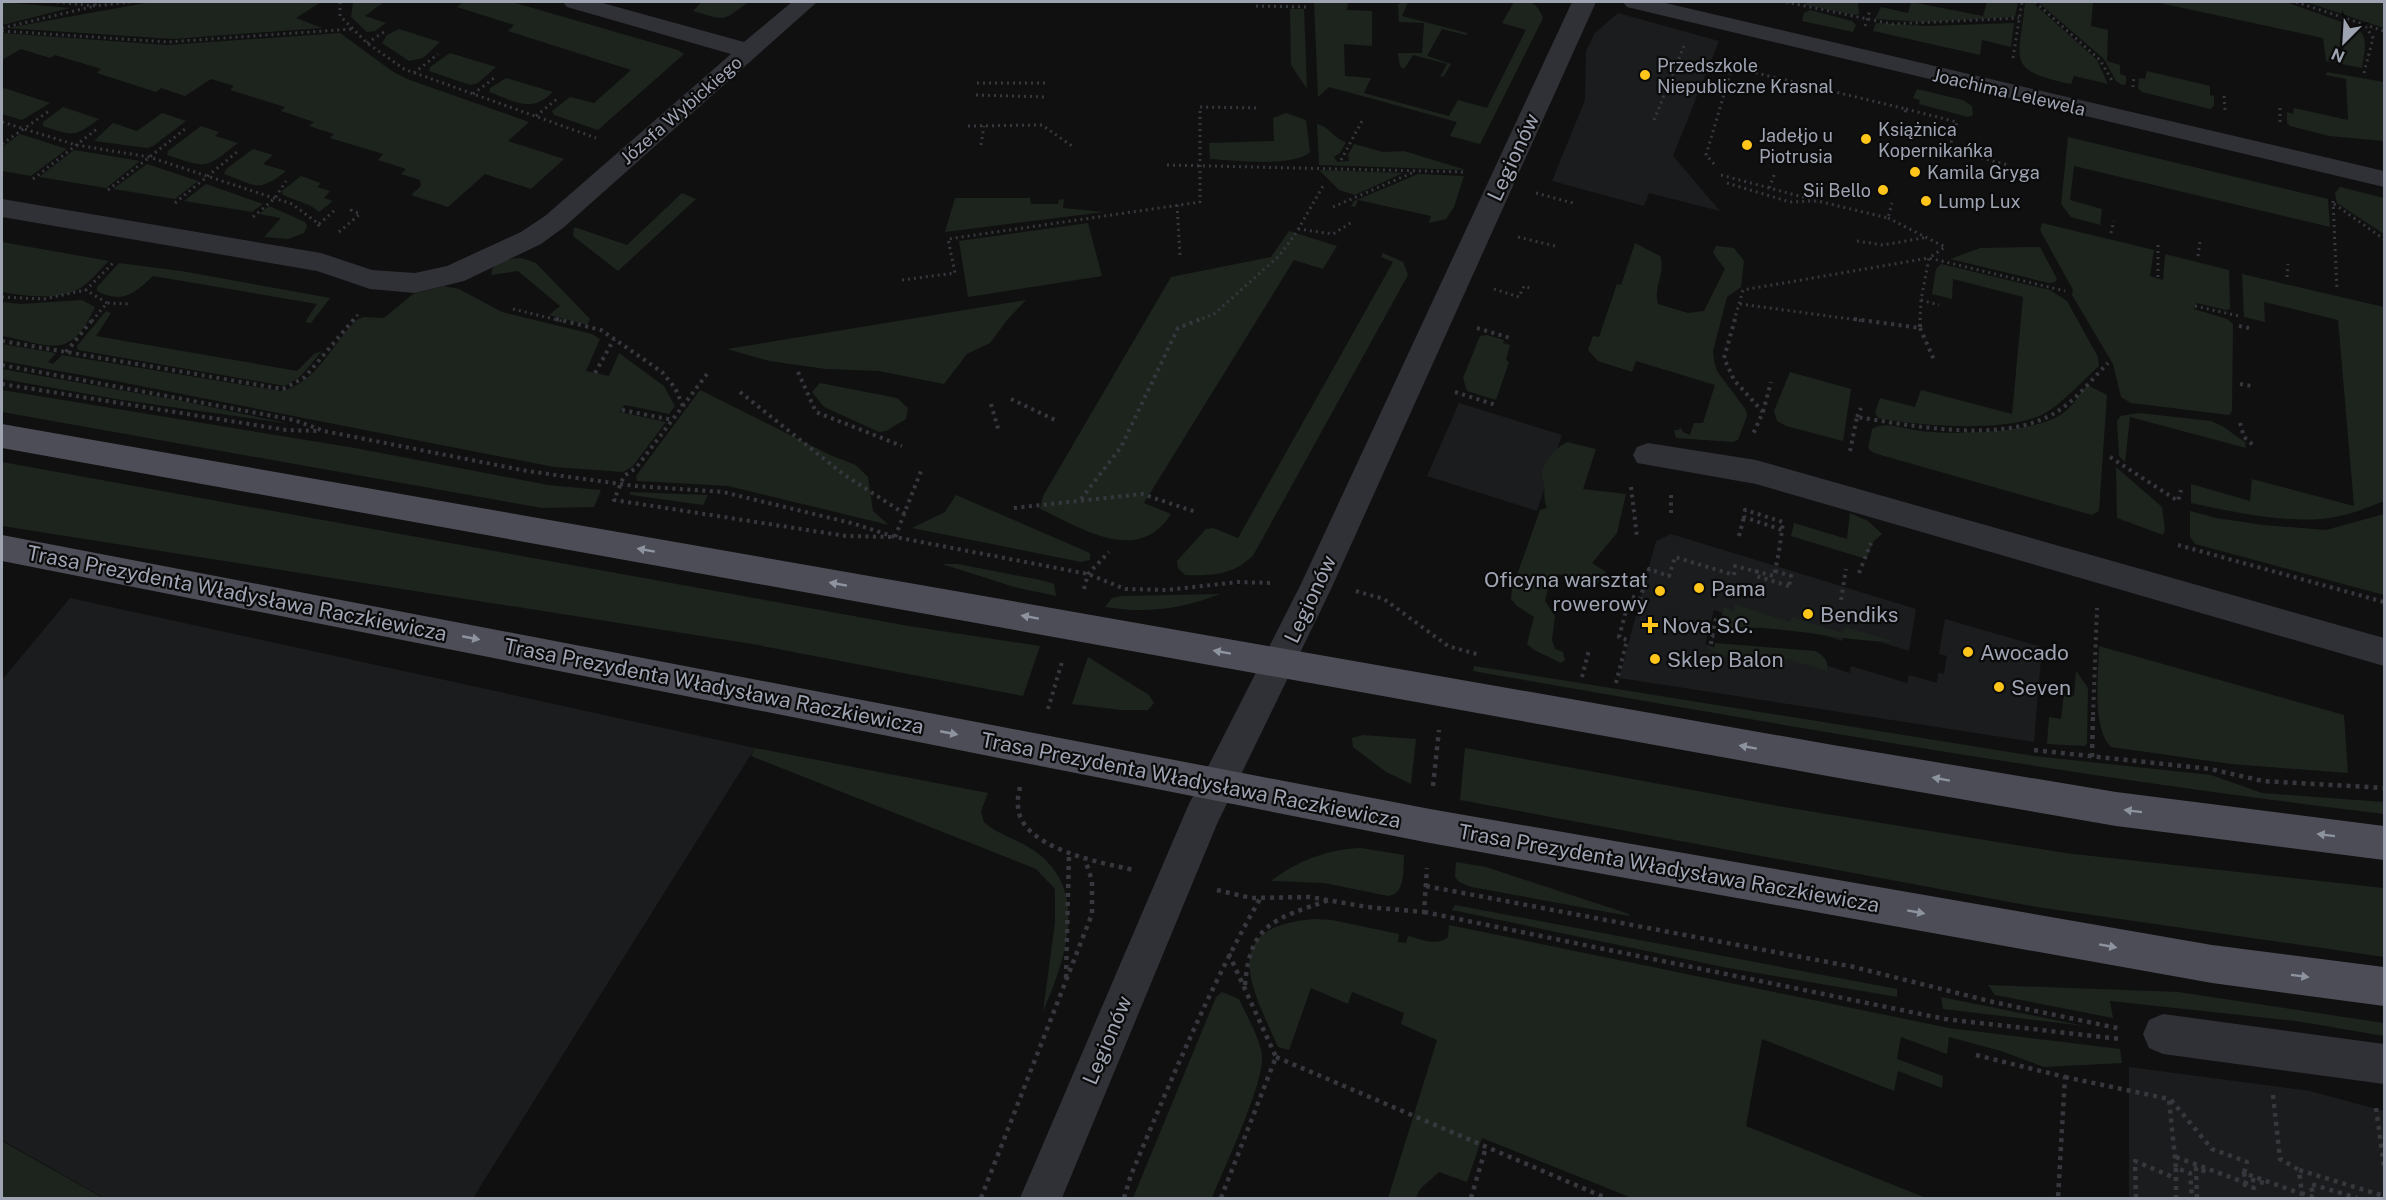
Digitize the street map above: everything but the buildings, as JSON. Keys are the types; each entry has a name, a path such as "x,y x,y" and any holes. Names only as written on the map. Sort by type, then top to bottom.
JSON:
{"main road":[{"path":"2,436 1280,663 1454,696 2116,809 2385,843"},
{"name":"Trasa Prezydenta Władysława Raczkiewicza","path":"2,548 1430,826 2212,964 2385,987"}],"street":[{"name":"Józefa Wybickiego","path":"575,2 748,51"},
{"path":"748,51 805,2"},
{"name":"Legionów","path":"1041,1198 1174,879 1218,785 1280,663 1468,261 1509,163 1584,2"},
{"name":"Joachima Lelewela","path":"1635,2 1804,44 2385,179"},
{"name":"Józefa Wybickiego","path":"2,208 229,245 321,262 370,279 415,283 454,274 531,238 554,222 748,51"},
{"path":"1648,455 1756,472 2385,652"},
{"path":"2152,1036 2385,1064"}],"path":[{"path":"57,2 95,6"},
{"path":"2,29 95,6 130,2"},
{"path":"340,2 340,16 352,29 367,43 404,69 595,138"},
{"path":"1786,2 1866,20 1923,25 2019,18"},
{"path":"2012,65 2022,2"},
{"path":"2035,2 2100,60 2119,91"},
{"path":"2295,2 2366,27 2385,31"},
{"path":"1256,6 1307,7"},
{"path":"1863,30 1870,10"},
{"path":"2364,73 2373,38 2366,27"},
{"path":"2,29 168,42 352,29"},
{"path":"367,43 387,30"},
{"path":"1654,120 1685,44"},
{"path":"1714,164 1706,155 1736,53"},
{"path":"414,73 438,54"},
{"path":"1744,70 1957,122 1949,149 2008,165"},
{"path":"473,94 494,78"},
{"path":"977,83 1047,83"},
{"path":"976,95 1046,98"},
{"path":"1880,103 1881,96"},
{"path":"535,117 557,99"},
{"path":"902,280 955,273 948,239 1200,202 1200,107 1259,108"},
{"path":"2,144 49,111"},
{"path":"1341,160 1362,121"},
{"path":"2,122 76,145 149,157 292,204 319,224"},
{"path":"968,126 1042,125 1072,146"},
{"path":"981,145 984,126"},
{"path":"2,208 51,163 98,128"},
{"path":"77,220 94,202 185,129"},
{"path":"1167,165 1475,172"},
{"path":"1333,207 1414,172"},
{"path":"1769,188 1775,173"},
{"path":"1721,175 1888,218 1945,247 1929,258 1921,300 1920,328 1934,360"},
{"path":"229,245 258,211 274,198 286,181"},
{"path":"1727,183 1790,202 1818,201"},
{"path":"1081,499 1121,447 1178,328 1214,314 1278,257 1298,229 1323,186"},
{"path":"1534,193 1573,203"},
{"path":"2331,195 2334,204 2337,290"},
{"path":"1888,218 1892,203"},
{"path":"2334,204 2385,239"},
{"path":"1177,206 1180,256"},
{"path":"334,237 360,214 351,210 354,208"},
{"path":"316,235 319,224 335,210"},
{"path":"2111,233 2114,221"},
{"path":"1298,229 1333,234 1352,222"},
{"path":"1516,236 1555,246"},
{"path":"1857,241 1883,245 1929,237"},
{"path":"2198,256 2200,242"},
{"path":"2158,245 2158,278"},
{"path":"1763,412 1726,367 1724,351 1743,290 1929,258 2065,291"},
{"path":"2,297 28,301 72,296 86,290 113,263"},
{"path":"2287,277 2288,264"},
{"path":"1493,289 1519,297 1524,286 1530,288"},
{"path":"86,290 89,294 107,303 129,304"},
{"path":"1921,300 1940,305"},
{"path":"66,352 107,303"},
{"path":"1740,304 1920,328"},
{"path":"2195,306 2239,316"},
{"path":"513,309 601,330 662,372 675,388 683,406"},
{"path":"2,341 283,389 305,377 358,313 366,314"},
{"path":"2239,326 2249,328"},
{"path":"1477,328 1510,338"},
{"path":"595,373 614,339"},
{"path":"1857,417 1932,429 2009,427 2036,422 2057,412 2108,363"},
{"path":"2,365 294,420 324,431 527,471 622,483 723,492 855,524 895,537 1088,574 1111,585 1130,590 1246,580"},
{"path":"798,372 816,412 902,446"},
{"path":"707,374 636,468 624,476 614,500 846,536 895,537"},
{"path":"1756,472 1748,447 1763,412 1771,382"},
{"path":"2,384 286,430 324,431"},
{"path":"2240,384 2251,386"},
{"path":"740,392 843,474 905,514"},
{"path":"1455,392 1496,405"},
{"path":"1011,399 1055,420"},
{"path":"991,404 999,432"},
{"path":"1850,451 1861,408"},
{"path":"622,410 673,420"},
{"path":"2240,423 2244,437 2253,445"},
{"path":"2110,457 2178,501 2181,490"},
{"path":"895,537 921,471"},
{"path":"1630,482 1637,537"},
{"path":"1014,508 1142,494 1196,512"},
{"path":"1616,684 1627,640 1619,637 1630,596 1640,598 1648,569 1669,576 1675,557 1708,569 1734,575 1736,566 1774,576 1784,522 1744,510 1739,536"},
{"path":"1744,517 1782,530"},
{"path":"2178,545 2385,602"},
{"path":"1088,574 1109,552"},
{"path":"1841,600 1846,569"},
{"path":"2092,757 2098,569"},
{"path":"1757,570 1756,576 1789,588 1791,576 1775,571"},
{"path":"1372,593 1394,604 1420,628 1448,646 1489,657"},
{"path":"1711,644 1717,614"},
{"path":"1049,706 1066,650"},
{"path":"1571,676 1582,678 1589,650"},
{"path":"1432,796 1438,739"},
{"path":"2210,769 2263,782 2385,788"},
{"path":"1017,796 1020,814 1030,833 1069,854 1138,871"},
{"path":"1066,981 1069,854"},
{"path":"981,1198 1092,914 1092,881 1085,858"},
{"path":"1424,912 1428,865"},
{"path":"1426,886 1854,967 1993,1002 2152,1036"},
{"path":"1251,898 1290,896 1330,899 1367,907 1424,912 1945,1019 2121,1040 2152,1036"},
{"path":"1124,1198 1131,1175 1199,1012 1228,952 1261,897"},
{"path":"1245,989 1245,970 1257,933 1274,920 1330,899"},
{"path":"1228,952 1276,1057 1606,1198"},
{"path":"1976,1055 2064,1077 2169,1099 2212,1149 2247,1162 2244,1173 2246,1183 2176,1157"},
{"path":"1221,1198 1276,1057"},
{"path":"2058,1198 2064,1077"},
{"path":"2272,1090 2280,1160 2299,1170 2383,1197"},
{"path":"2169,1099 2176,1157 2176,1198"},
{"path":"2375,1104 2385,1166"},
{"path":"1471,1198 1486,1147"},
{"path":"2136,1198 2135,1161 2175,1178"},
{"path":"2176,1168 2190,1173 2192,1198"},
{"path":"2197,1198 2196,1168 2254,1188 2253,1180 2313,1197 2311,1184 2357,1198"},
{"path":"2244,1173 2302,1194 2299,1170"}],"shaded area":[{"path":"2,2 70,8 2,25"},
{"path":"151,2 321,2 296,18 322,28 173,39 7,28"},
{"path":"353,2 384,2 365,16 386,23 375,31 367,32 351,17"},
{"path":"458,2 512,2 678,50 684,54 598,130 554,115 552,111 570,97 594,103 631,70 508,31 514,25 457,7 462,3"},
{"path":"702,2 748,2 733,14 718,18 693,11"},
{"path":"1314,2 1348,2 1347,10 1372,11 1372,46 1344,44 1345,76 1371,78 1364,93 1449,116 1458,100 1487,108 1526,30 1502,23 1514,2 1532,3 1538,8 1543,18 1480,144 1450,136 1457,122 1329,87 1318,97"},
{"path":"1408,2 1402,16 1467,33 1466,35 1442,29 1427,56 1451,64 1444,76 1440,77 1447,64 1413,55 1404,69 1400,66 1398,53 1422,53 1424,23 1399,22 1398,5"},
{"path":"1807,2 1858,2 1859,14 1854,15 1806,5"},
{"path":"1911,2 1983,16 1987,2 2018,2 2015,17 1923,22 1875,19 1881,7 1908,13"},
{"path":"2025,2 2032,2 2097,60 2108,84 2074,76 2071,84 2035,74 2026,68 2021,60 2020,51"},
{"path":"2038,2 2093,2 2091,26 2108,30 2107,61 2120,65 2120,74 2126,76 2126,84 2122,85 2116,81 2104,59"},
{"path":"2155,2 2286,2 2356,27 2365,41 2362,68 2326,61 2323,38"},
{"path":"2306,2 2384,2 2384,28"},
{"path":"1290,9 1304,9 1307,89 1291,65"},
{"path":"1810,10 1852,21 1856,25 1853,32 1802,21 1804,13"},
{"name":"Przedszkole Niepubliczne Krasnal","path":"1618,13 1719,41 1673,156 1720,211 1649,193 1644,206 1552,181 1585,100 1586,51 1595,33"},
{"path":"1876,23 1927,26 2014,23 2011,47 1982,40 1980,55 1873,31"},
{"path":"399,29 440,42 423,58 409,61 382,43 387,35"},
{"path":"2,33 167,45 340,33 392,71 407,79 529,122 508,141 564,159 531,189 485,174 448,207 411,195 421,186 420,180 401,174 406,169 378,160 383,154 330,138 334,134 309,126 314,122 281,111 285,107 230,90 234,86 211,79 185,96 161,88 156,92 97,73 101,69 55,55 50,58 21,49 2,60"},
{"path":"450,53 496,67 478,83 470,85 429,71 430,67"},
{"path":"2147,71 2210,86 2210,95 2214,96 2214,106 2210,109 2142,92 2138,88 2139,78 2145,79"},
{"path":"2327,72 2384,82 2384,141 2329,136 2290,126 2287,123 2287,112 2293,114 2294,108 2348,120 2346,79 2326,75"},
{"path":"506,78 553,92 537,103 522,104 489,92 490,88"},
{"path":"4,88 50,103 22,120 2,114 2,90"},
{"path":"1917,89 1963,100 1972,106 1973,115 1968,117 1919,104 1920,100 1913,98"},
{"path":"63,107 99,119 84,130 73,133 43,126 43,122"},
{"path":"162,113 186,121 153,146 147,148 94,141 113,123 137,131"},
{"path":"1286,113 1306,120 1310,152 1302,157 1277,162 1210,159 1209,143 1274,141 1273,118"},
{"path":"1317,124 1346,142 1340,153 1334,157 1337,162 1349,161 1348,155 1354,144 1383,152 1404,151 1466,170 1319,165"},
{"path":"201,126 219,132 215,136 238,143 218,158 205,164 167,155 168,151"},
{"path":"20,134 67,149 31,176 2,171 2,147"},
{"path":"2068,137 2328,199 2330,227 2074,166 2070,200 2102,209 2100,225 2071,217 2061,204"},
{"path":"253,149 273,155 263,164 286,171 262,185 250,184 224,174 226,169"},
{"path":"74,150 140,161 106,188 39,177"},
{"path":"147,164 198,181 175,199 113,189"},
{"path":"1319,170 1403,173 1355,195 1339,190"},
{"path":"1418,174 1464,176 1454,207 1446,219 1429,223 1431,216 1358,200 1355,207 1351,206 1354,201"},
{"path":"301,176 321,183 317,187 330,191 324,198 333,201 319,212 311,206 283,195 282,191"},
{"path":"206,184 263,204 252,212 184,201"},
{"path":"2340,187 2384,198 2384,234 2337,203 2335,193"},
{"path":"682,193 696,199 618,271 573,236 574,227 627,245"},
{"path":"955,198 1030,198 1031,204 1058,204 1059,200 1064,199 1063,208 1104,212 945,232"},
{"path":"269,206 305,222 307,226 304,233 288,239 264,237 281,218 259,214"},
{"path":"1088,223 1102,276 968,297 959,241"},
{"path":"2042,223 2154,250 2150,276 2163,280 2165,254 2229,270 2230,309 2196,303 2194,309 2227,319 2233,324 2232,411 2229,415 2131,403 2121,397 2113,364 2072,295 2073,290 2040,230"},
{"path":"1289,231 1337,246 1323,269 1294,260 1144,503 1171,514 1158,529 1143,538 1126,540 1109,538 1091,533 1040,509 1043,496 1171,277 1271,257"},
{"path":"2,242 109,261 86,284 69,293 40,296 2,292"},
{"path":"1635,243 1660,256 1662,269 1657,291 1658,304 1688,313 1704,311 1725,269 1713,253 1716,246 1734,248 1744,261 1741,287 1727,297 1713,351 1717,371 1746,410 1747,416 1738,440 1733,442 1676,438 1674,430 1679,430 1680,427 1683,432 1690,435 1694,423 1703,423 1715,385 1636,361 1632,372 1598,361 1588,350 1593,336 1599,337 1617,284 1621,285"},
{"path":"2040,247 2057,279 2055,282 2049,283 1950,259 1980,248"},
{"path":"1383,253 1403,262 1408,275 1254,554 1239,566 1222,573 1185,575 1178,568 1177,561 1206,529 1213,528 1238,538 1393,262 1381,257"},
{"path":"521,258 536,263 590,319 587,325 549,315 560,306 518,271 491,275 494,266 498,263"},
{"path":"119,263 181,271 330,298 311,323 305,322 317,304 153,276 134,292 121,297 97,291 97,287"},
{"path":"1941,264 2050,290 2067,301 2098,357 2099,366 2054,407 2031,419 1989,426 1965,426 1917,424 1878,418 1875,413 1880,398 1915,407 1921,390 2012,414 2023,297 1953,279 1952,299 1932,294 1936,269"},
{"path":"2242,274 2384,307 2384,501 2362,510 2305,520 2256,516 2191,503 2191,484 2250,501 2252,479 2354,506 2338,320 2264,302 2265,322 2244,317"},
{"path":"444,286 459,289 502,312 592,334 600,339 586,371 609,376 619,353 664,386 675,406 669,414 625,405 620,412 666,422 632,467 623,472 554,467 2,361 2,344 56,353 48,362 53,364 62,355 281,391 294,387 315,371 358,319 384,318 413,294"},
{"path":"82,300 95,307 77,336 67,343 58,346 47,345 2,336 2,302 21,304"},
{"path":"1026,300 990,343 967,354 944,384 879,371 826,369 769,361 727,349"},
{"path":"106,311 111,313 96,336 297,371 314,354 322,351 301,376 285,386 78,350 77,346"},
{"path":"1487,335 1504,340 1503,343 1510,345 1506,360 1509,362 1496,400 1467,391 1463,378 1480,336"},
{"path":"2,369 182,401 291,424 122,400 2,379"},
{"path":"1790,372 1851,389 1843,441 1786,426 1777,421 1774,411"},
{"path":"820,383 897,398 908,408 906,419 886,431 879,432 824,407 812,392"},
{"path":"2087,385 2107,395 2099,511 2092,515 1884,456 1868,448 1872,429 1883,425 1936,432 1972,432 2011,429 2046,422 2067,410"},
{"path":"2,390 355,448 548,485 601,490 594,507 542,508 2,412"},
{"path":"700,390 830,455 856,465 868,477 873,511 889,525 728,486 637,481 636,476"},
{"path":"1459,403 1562,435 1537,511 1427,476"},
{"path":"2139,413 2211,421 2245,442 2246,448 2130,417 2125,462 2119,456 2117,421 2121,416"},
{"path":"1567,442 1596,449 1583,489 1626,494 1617,533 1592,563 1606,572 1596,586 1559,574 1550,581 1545,601 1555,616 1552,640 1555,649 1563,652 1565,660 1561,663 1534,650 1527,644 1534,617 1517,606 1511,599 1512,589 1540,510 1547,508 1542,475 1544,465 1554,451"},
{"path":"2,462 909,626 1040,646 1023,696 752,644 2,526"},
{"path":"2116,467 2162,507 2165,530 2163,535 2117,518"},
{"path":"629,492 708,495 703,505 631,495"},
{"path":"956,495 1090,553 1090,560 1081,562 912,528 945,512"},
{"path":"2190,511 2216,518 2263,525 2326,530 2384,514 2384,595 2195,544 2190,537"},
{"path":"1850,513 1868,521 1882,534 1873,542 1866,559 1791,536 1794,523 1847,539"},
{"path":"1671,534 1916,609 1909,651 1845,631 1842,641 1792,625 1731,616 1714,610 1705,644 1743,657 1746,647 1787,659 1788,653 1850,673 1851,666 1907,683 1909,675 1937,683 1938,673 1944,674 1947,656 1939,654 1945,619 2042,647 2034,742 1619,678 1656,541"},
{"path":"942,564 958,564 1045,581 1054,584 1056,596 1014,587"},
{"path":"1220,594 1164,609 1135,610 1105,607 1112,598 1122,596"},
{"path":"70,598 755,748 473,1198 104,1198 2,1140 2,680"},
{"path":"1735,604 1790,622 1792,617 1843,633 1845,627 1896,642 1763,628 1718,629 1724,607 1734,611"},
{"path":"1715,643 1815,651 1825,659 1827,671 1787,659 1786,666 1745,654 1742,662 1707,649 1708,646 1714,648"},
{"path":"2099,646 2344,715 2348,773 2231,764 2111,747 2105,738 2098,713"},
{"path":"1088,657 1149,695 1154,703 1148,710 1121,710 1072,704"},
{"path":"1474,666 2034,756 2211,775 2262,793 2384,802 2384,814 2156,784 1928,749 1473,671"},
{"path":"2076,671 2088,688 2087,743 2085,746 2047,744 2049,717 2061,719 2064,693 2074,696"},
{"path":"1363,735 1416,739 1411,784 1386,772 1353,747 1352,738"},
{"path":"755,748 988,793 981,811 984,822 1036,852 1053,868 1063,887 1068,907 1065,950 1043,1012 1055,922 1055,889 1036,869 751,756"},
{"path":"1465,748 1790,808 2065,853 2384,888 2384,957 2031,906 1460,800"},
{"path":"1361,848 1404,855 1401,886 1398,891 1388,896 1324,883 1271,881 1313,857"},
{"path":"1456,862 1486,867 1629,914 1629,916 1471,887 1459,882 1455,877"},
{"path":"1455,905 1897,989 1897,997 1728,968 1452,910"},
{"path":"1314,919 1332,920 1399,934 1398,942 1406,943 1408,936 1429,941 1444,940 1448,937 1449,925 1949,1028 2120,1049 2122,1063 2044,1067 2001,1051 1949,1037 1947,1054 1901,1037 1897,1059 1943,1076 1942,1088 1898,1071 1894,1091 1762,1039 1746,1126 1926,1198 1632,1198 1482,1138 1467,1182 1439,1172 1420,1189 1416,1198 1388,1198 1437,1040 1401,1024 1404,1013 1352,992 1348,1004 1311,988 1289,1050 1278,1047 1252,983 1250,964 1253,947 1263,934 1283,924"},
{"path":"1988,985 2178,992 2384,1023 2384,1036 2296,1021 2110,1001 2113,1018 1995,995"},
{"path":"1222,992 1239,999 1256,1034 1262,1055 1261,1068 1251,1104 1212,1198 1133,1198 1216,997"},
{"path":"1941,997 2085,1026 1943,1009"},
{"path":"2129,1067 2310,1091 2384,1111 2384,1198 2129,1198"},
{"path":"2,1141 103,1198 2,1198"}],"place":[{"name":"Przedszkole Niepubliczne Krasnal","path":"1645,75"},
{"name":"Książnica Kopernikańka","path":"1866,139"},
{"name":"Jadełjo u Piotrusia","path":"1747,145"},
{"name":"Kamila Gryga","path":"1915,172"},
{"name":"Sii Bello","path":"1883,190"},
{"name":"Lump Lux","path":"1926,201"},
{"name":"Pama","path":"1699,588"},
{"name":"Oficyna warsztat rowerowy","path":"1660,591"},
{"name":"Bendiks","path":"1808,614"},
{"name":"Nova S.C.","path":"1650,625"},
{"name":"Awocado","path":"1968,652"},
{"name":"Sklep Balon","path":"1655,659"},
{"name":"Seven","path":"1999,687"}]}
